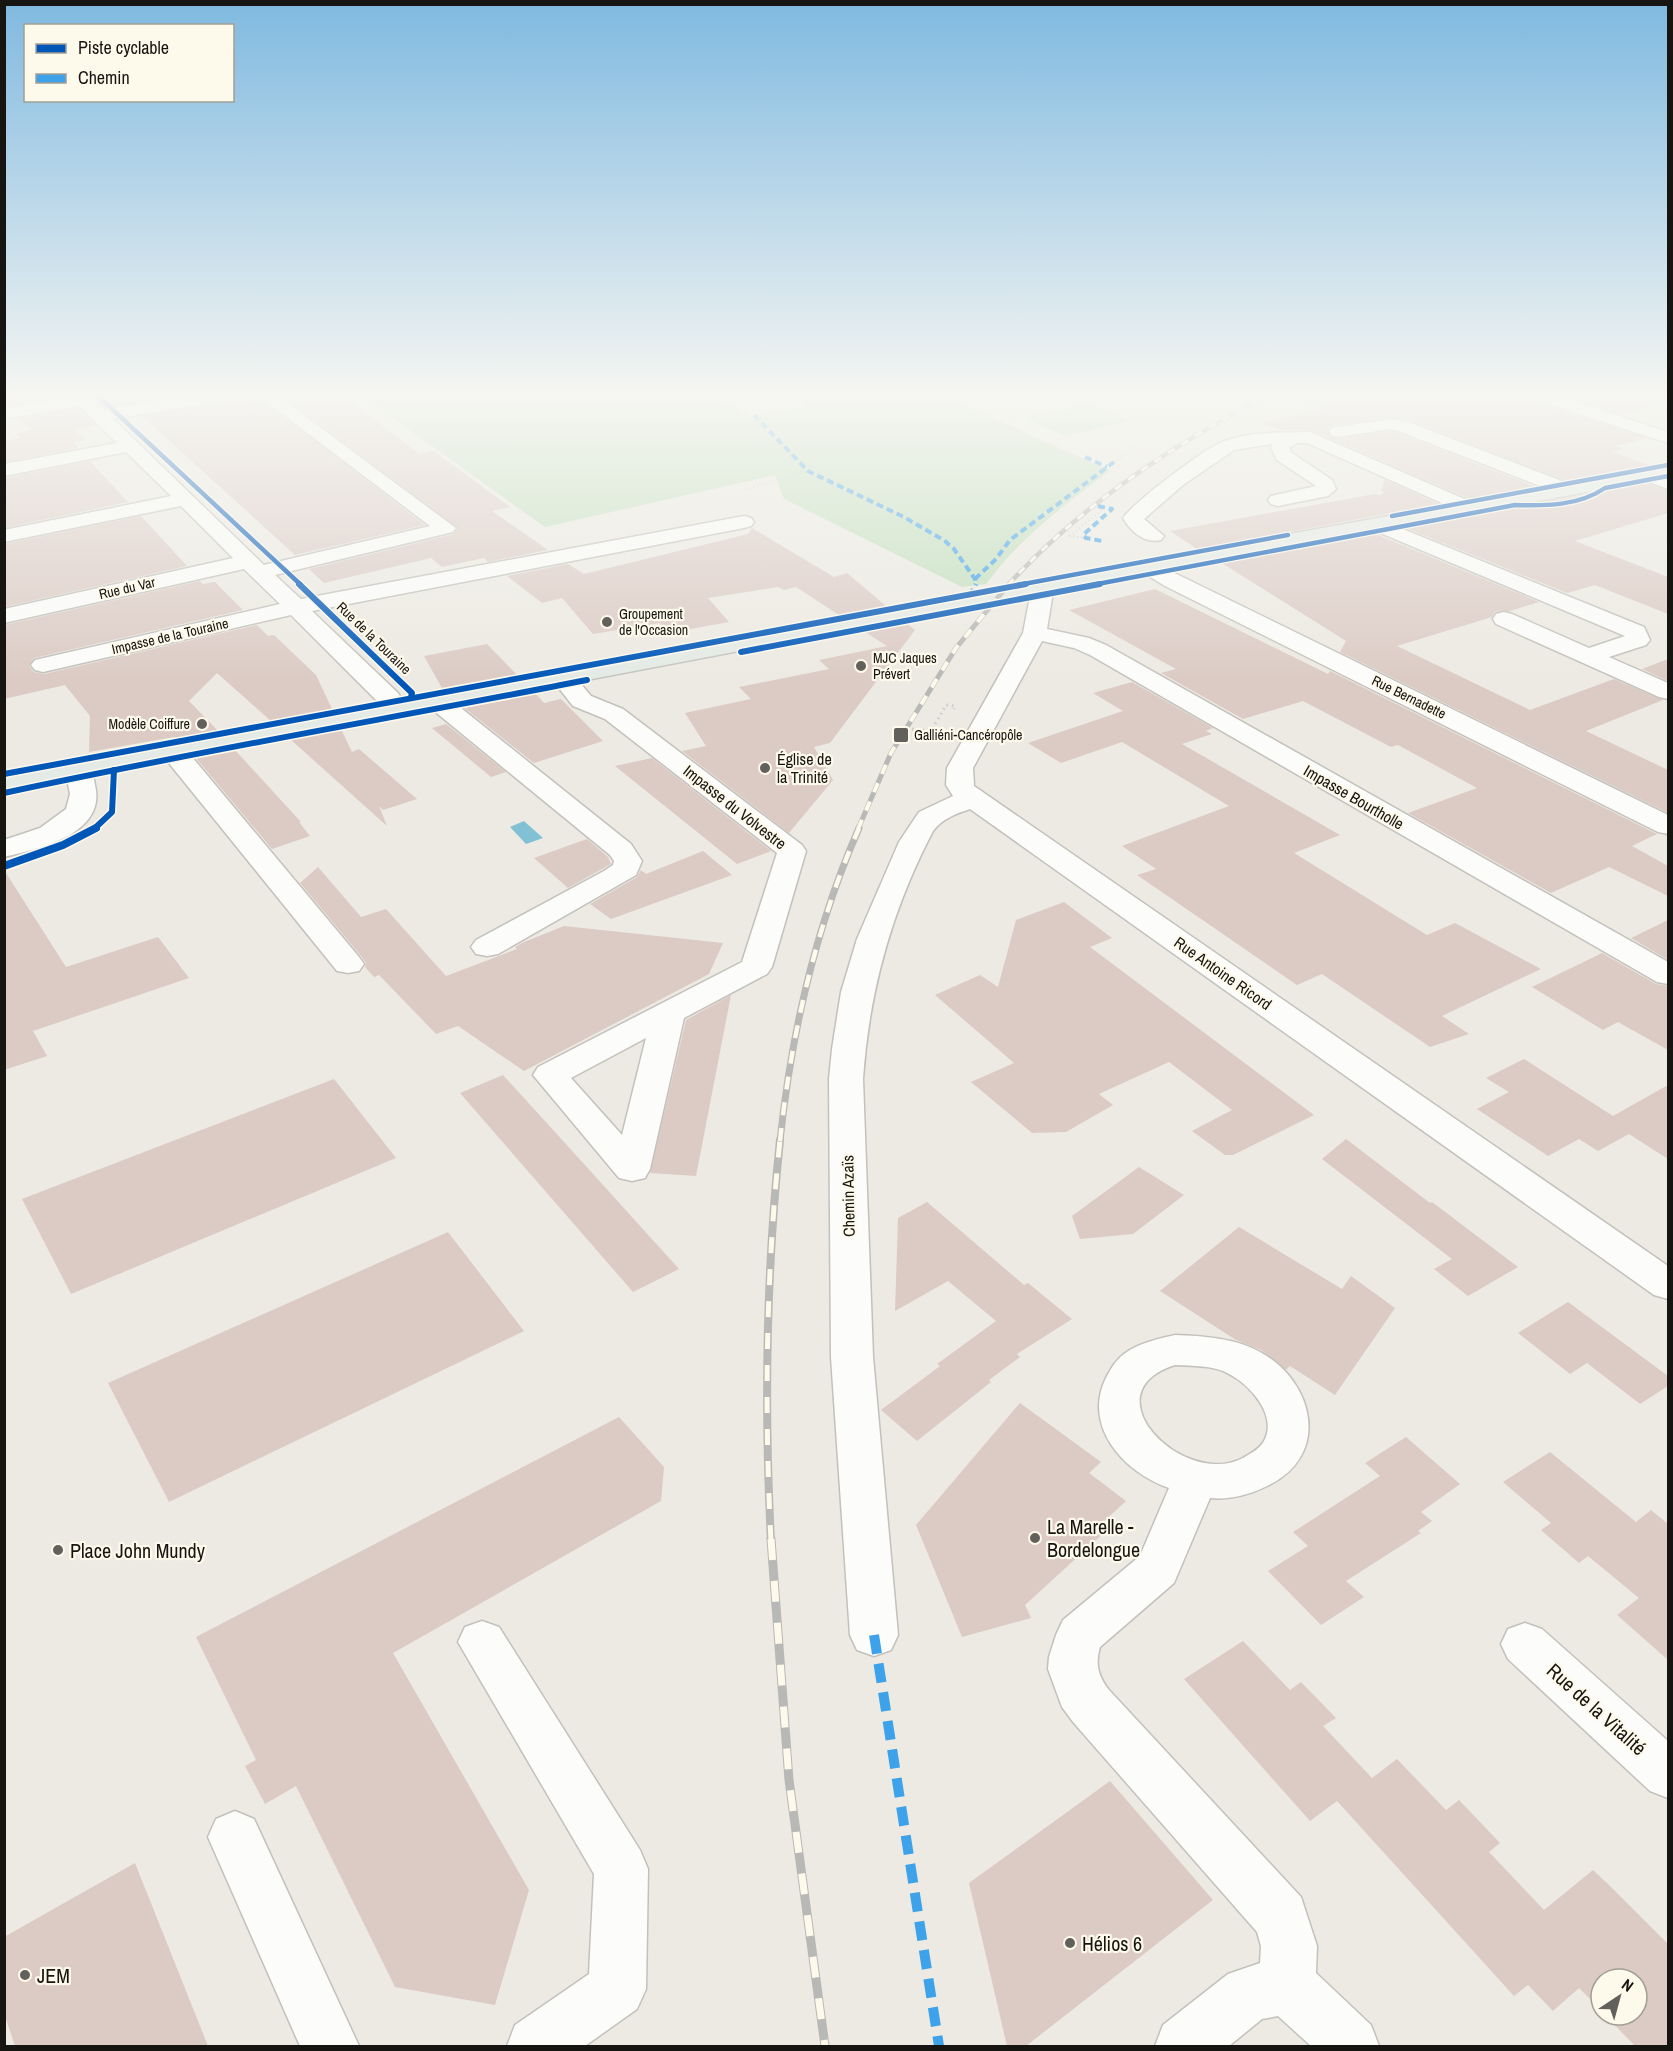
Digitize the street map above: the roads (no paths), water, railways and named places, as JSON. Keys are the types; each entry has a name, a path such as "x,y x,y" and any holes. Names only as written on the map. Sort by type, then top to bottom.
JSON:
{"main road":[{"path":"4,783 1042,586 1568,490"}],"street":[{"name":"Rue de la Touraine","path":"176,490 389,698 395,709"},
{"name":"Rue du Var","path":"4,616 446,528 394,490"},
{"path":"1154,536 1137,525 1133,518 1166,490"},
{"path":"1278,500 1325,490"},
{"path":"1428,490 1469,508"},
{"path":"4,536 186,500"},
{"name":"Rue de la Touraine","path":"296,606 744,522"},
{"path":"1378,525 1636,632 1638,640 1589,656"},
{"name":"Rue Bernadette","path":"1150,567 1668,826"},
{"path":"971,799 959,785 964,759 962,736 1035,633 1042,599 1042,586"},
{"name":"Impasse de la Touraine","path":"43,665 296,606"},
{"path":"1504,619 1668,692"},
{"name":"Impasse Bourtholle","path":"1035,633 1098,650 1668,975"},
{"name":"Impasse du Volvestre","path":"562,677 582,700 614,714 792,851 756,967 669,1011 550,1075 632,1169 669,1011"},
{"path":"436,701 621,850 628,861 626,869 615,877 487,947"},
{"path":"173,751 348,964"},
{"path":"4,849 52,833 80,812 83,801 78,769"},
{"name":"Rue Antoine Ricord","path":"971,799 1668,1285"},
{"name":"Chemin Azaïs","path":"874,1635 852,1357 846,1079 849,1033 858,986 875,924 922,826 936,813 971,799"},
{"path":"1195,1479 1158,1569 1080,1635 1073,1657 1073,1669 1080,1690 1091,1706 1281,1917 1289,1946 1287,1985"},
{"path":"482,1642 621,1869 617,1989 536,2046"},
{"name":"Rue de la Vitalité","path":"1525,1644 1668,1774"},
{"path":"235,1837 330,2046"},
{"path":"1184,2046 1248,1994 1287,1985"},
{"path":"1287,1985 1324,2018 1350,2046"}],"water":[{"path":"524,821 543,838 526,844 510,827"}],"railway":[{"path":"1009,584 1067,528 1115,490"},
{"path":"858,829 891,753 956,648 1009,584"},
{"path":"780,1141 791,1061 808,981 830,903 859,828"},
{"path":"771,1541 767,1441 769,1290 780,1140"},
{"path":"771,1539 789,1780 825,2046"}],"place":[{"name":"Groupement de l'Occasion","path":"607,622"},
{"name":"MJC Jaques Prévert","path":"861,666"},
{"name":"Modèle Coiffure","path":"202,724"},
{"name":"Galliéni-Cancéropôle","path":"901,735"},
{"name":"Église de la Trinité","path":"765,768"},
{"name":"La Marelle - Bordelongue","path":"1035,1538"},
{"name":"Place John Mundy","path":"58,1550"},
{"name":"Hélios 6","path":"1070,1943"},
{"name":"JEM","path":"25,1975"}]}
